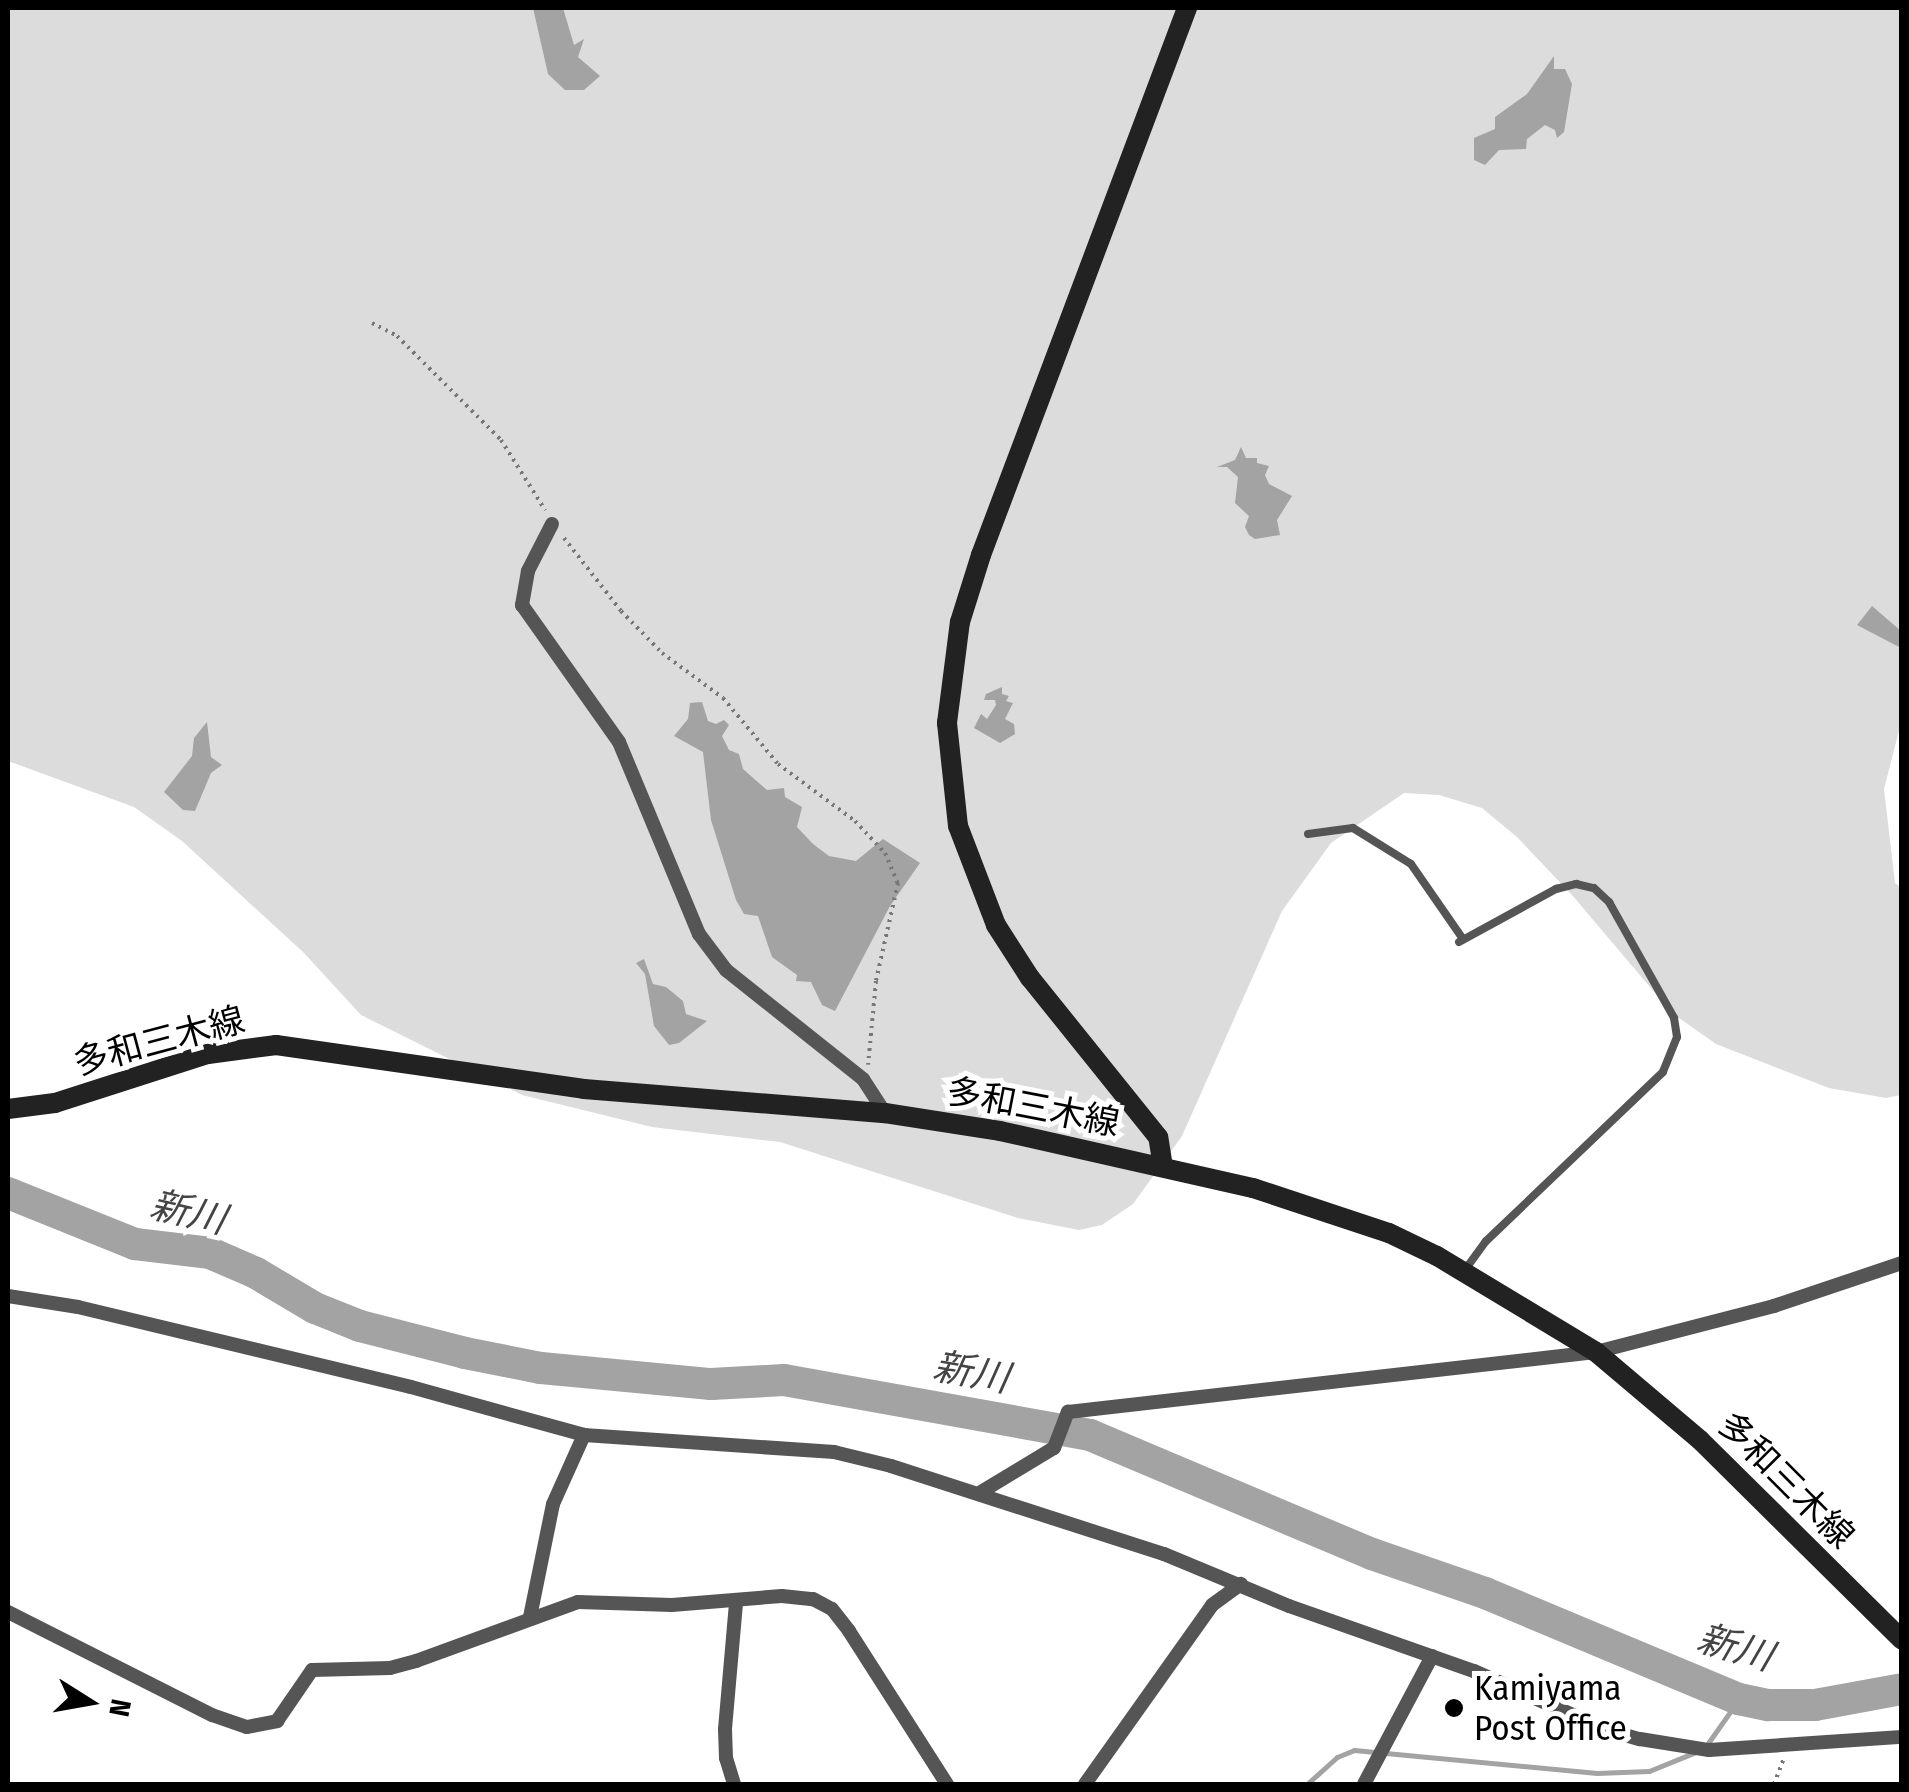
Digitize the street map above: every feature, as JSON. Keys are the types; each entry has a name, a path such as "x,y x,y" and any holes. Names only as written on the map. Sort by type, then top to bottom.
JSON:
{"main road":[{"path":"1163,1167 1158,1137 1030,978 996,925 958,826 947,722 960,622 982,555 1187,8"},
{"name":"多和三木線","path":"8,1110 54,1103 208,1054 276,1045 584,1089 885,1114 1000,1130 1319,1208 1389,1233 1464,1271 1596,1352 1700,1440 1902,1640"}],"street":[{"path":"552,524 528,571 522,605 619,742 699,934 726,970 863,1079 885,1114"},
{"path":"982,1492 1054,1448 1068,1412 1596,1352 1774,1306 1902,1263"},
{"path":"8,1296 78,1306 411,1387 584,1436 834,1452 982,1492 1432,1656 1604,1729 1640,1739 1709,1750 1902,1737"},
{"path":"530,1617 553,1504 584,1436"},
{"path":"1085,1784 1212,1605 1240,1584"},
{"path":"8,1612 212,1715 247,1726 278,1721 312,1670 390,1668 578,1602 736,1602 782,1596 813,1599 832,1609 947,1784"},
{"path":"734,1784 726,1758 725,1730 736,1602"},
{"path":"1364,1784 1432,1656"}],"lane":[{"path":"1308,834 1353,828 1411,864 1461,940 1556,888 1576,884 1594,888 1609,902 1674,1018 1677,1038 1663,1072 1486,1241 1464,1271"}],"path":[{"path":"372,323 397,336 501,440 516,458 552,524 621,611 662,653 723,698 778,764 856,821 885,853 898,883 876,981 872,1051 863,1079"},
{"path":"1774,1784 1789,1746"}],"shaded area":[{"path":"8,8 1901,8 1902,719 1884,789 1895,883 1901,888 1901,1095 1886,1098 1829,1088 1716,1044 1672,1013 1572,895 1517,837 1482,808 1439,795 1404,793 1331,843 1282,911 1182,1136 1133,1204 1102,1225 1079,1230 1018,1218 780,1142 652,1127 522,1095 361,1015 304,953 182,841 134,807 8,761"},
{"path":"533,8 563,8 574,45 584,39 578,57 600,76 584,90 565,90 548,74"},
{"path":"1554,56 1554,69 1565,69 1572,84 1564,132 1557,138 1555,130 1545,125 1527,139 1526,149 1499,150 1485,165 1474,160 1474,138 1495,129 1495,117 1527,94"},
{"path":"1241,447 1246,458 1257,458 1257,463 1269,466 1265,475 1269,484 1292,496 1277,520 1280,535 1255,539 1249,535 1245,527 1249,516 1235,503 1238,477 1227,467 1217,467 1235,460"},
{"path":"1872,606 1901,631 1901,648 1857,625"},
{"path":"1002,687 1002,694 1009,696 1006,701 1013,703 1005,719 1014,724 1015,734 1000,743 974,728 981,714 987,719 996,705 995,700 984,700 986,694"},
{"path":"702,702 708,721 716,724 724,720 729,725 722,736 729,750 739,754 743,769 767,790 784,788 785,797 802,807 797,827 829,856 856,861 883,839 920,863 890,906 835,1011 822,1005 811,982 796,981 797,975 772,957 758,916 744,914 736,900 711,820 703,752 674,736 688,719 690,703"},
{"path":"207,722 211,757 222,765 211,773 195,811 183,810 164,792 192,756 194,738"},
{"path":"644,959 653,984 666,987 683,1001 686,1014 707,1021 679,1043 669,1045 654,1026 645,974 636,963"}],"waterway":[{"name":"新川","path":"8,1193 135,1244 210,1253 256,1273 315,1308 360,1326 465,1353 541,1368 711,1384 784,1380 1090,1435 1372,1554 1485,1593 1739,1699 1768,1705 1815,1705 1902,1689"},
{"path":"1706,1746 1739,1699"},
{"path":"1307,1784 1337,1757 1354,1750 1597,1773 1649,1771 1696,1752"}],"place":[{"name":"Kamiyama Post Office","path":"1454,1708"}]}
